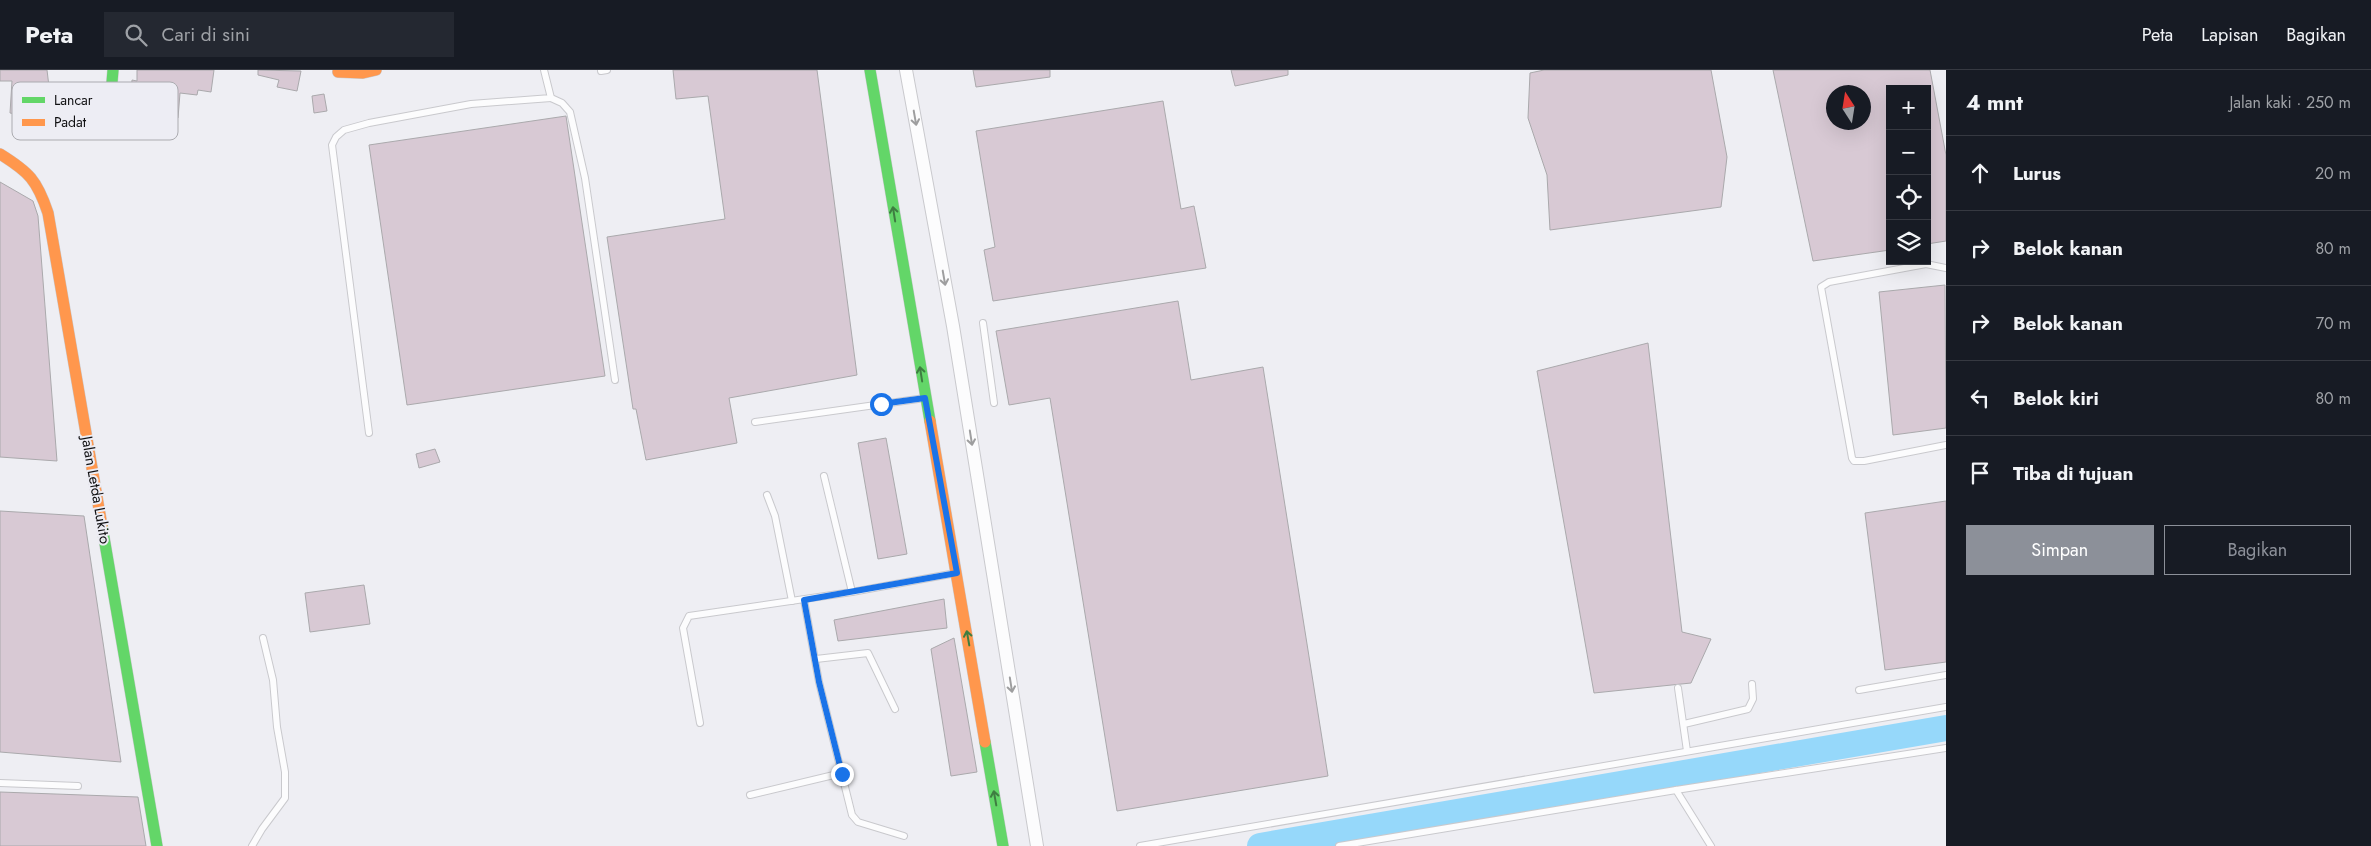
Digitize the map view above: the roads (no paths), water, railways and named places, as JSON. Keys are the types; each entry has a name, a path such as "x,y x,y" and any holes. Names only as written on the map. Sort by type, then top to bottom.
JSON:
{"street":[{"path":"337,71 363,73 376,70"},
{"path":"870,70 1003,846"},
{"path":"906,70 953,326 1037,846"},
{"name":"Jalan Letda Lukito","path":"0,154 23,168 40,189 48,213 157,846"}],"lane":[{"path":"544,70 551,98"},
{"path":"369,433 332,145 336,137 344,130 369,123 462,106 551,98 562,102 570,112 585,178 614,380"},
{"path":"1946,268 1926,264 1829,282 1821,287 1850,454 1854,461 1864,461 1946,445"},
{"path":"983,323 994,403"},
{"path":"755,422 925,398"},
{"path":"824,476 852,592"},
{"path":"767,494 775,516 792,601"},
{"path":"700,723 683,628 689,616 804,600 957,573"},
{"path":"804,600 819,682 852,815 858,822 904,836"},
{"path":"252,846 285,798 285,772 277,727 273,680 263,638"},
{"path":"816,659 868,653 895,709"},
{"path":"1859,690 1946,676"},
{"path":"1684,724 1748,709 1753,699 1752,684"},
{"path":"1678,688 1688,751"},
{"path":"1140,846 1946,707"},
{"path":"1339,846 1676,790 1946,748"},
{"path":"750,795 842,774"},
{"path":"0,783 78,786"},
{"path":"1676,790 1711,846"}],"waterway":[{"path":"1260,846 1946,728"}]}
